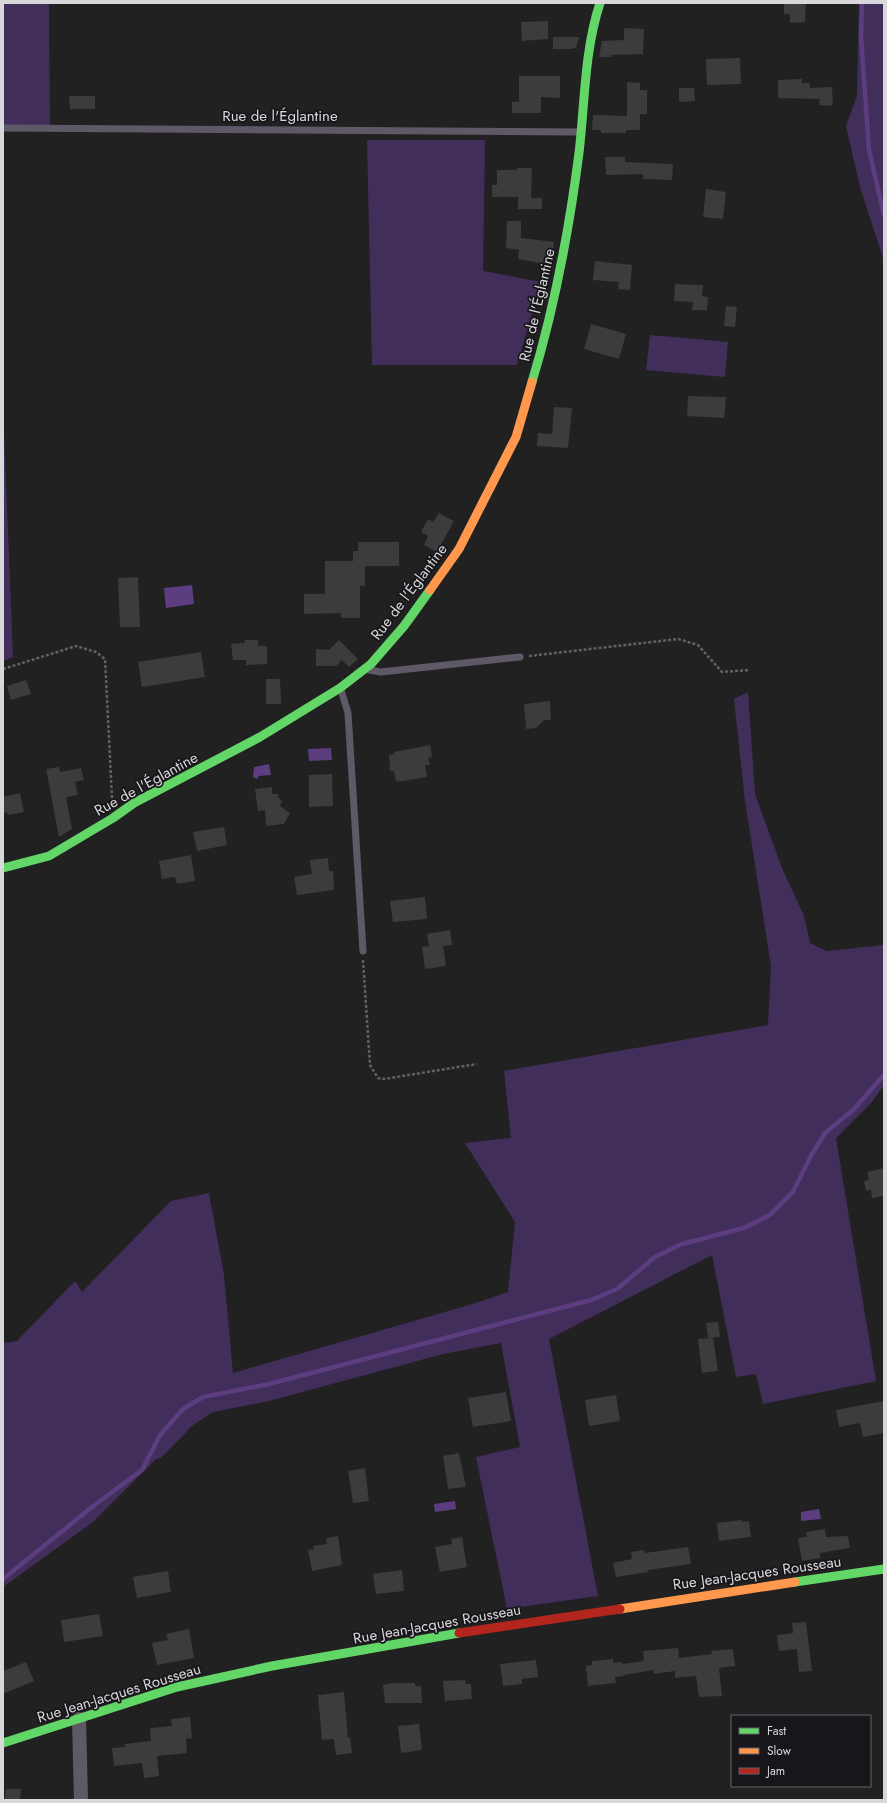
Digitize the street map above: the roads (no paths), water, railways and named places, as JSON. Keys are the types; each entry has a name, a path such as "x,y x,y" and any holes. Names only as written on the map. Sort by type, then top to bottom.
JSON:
{"street":[{"name":"Rue de l'Églantine","path":"3,868 49,856 113,818 134,803 260,737 340,688 365,669 404,626 459,549 516,436 549,326 563,263 581,132 588,54 600,3"},
{"name":"Rue Jean-Jacques Rousseau","path":"3,1743 177,1687 272,1666 417,1639 884,1569"},
{"path":"79,1719 81,1800"}],"lane":[{"name":"Rue de l'Églantine","path":"3,128 581,132"},
{"path":"365,669 382,672 520,657"},
{"path":"340,688 348,713 363,951"}],"waterway":[{"path":"862,3 861,37 869,150 884,215"},
{"path":"3,1579 92,1507 142,1470 160,1435 183,1409 203,1397 269,1384 591,1300 617,1289 655,1257 682,1244 744,1228 770,1215 793,1192 812,1154 825,1133 853,1110 884,1075"}]}
